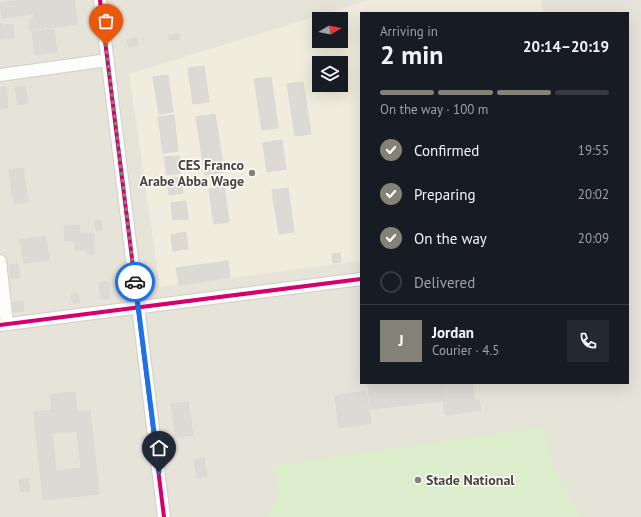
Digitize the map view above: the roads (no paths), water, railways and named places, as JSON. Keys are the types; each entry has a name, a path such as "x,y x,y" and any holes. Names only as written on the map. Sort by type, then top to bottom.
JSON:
{"street":[{"path":"100,0 164,517"},
{"path":"0,75 108,60"},
{"path":"0,261 4,324 360,279"}],"place":[{"name":"CES Franco Arabe Abba Wage","path":"252,173"},
{"name":"Stade National","path":"418,480"}]}
